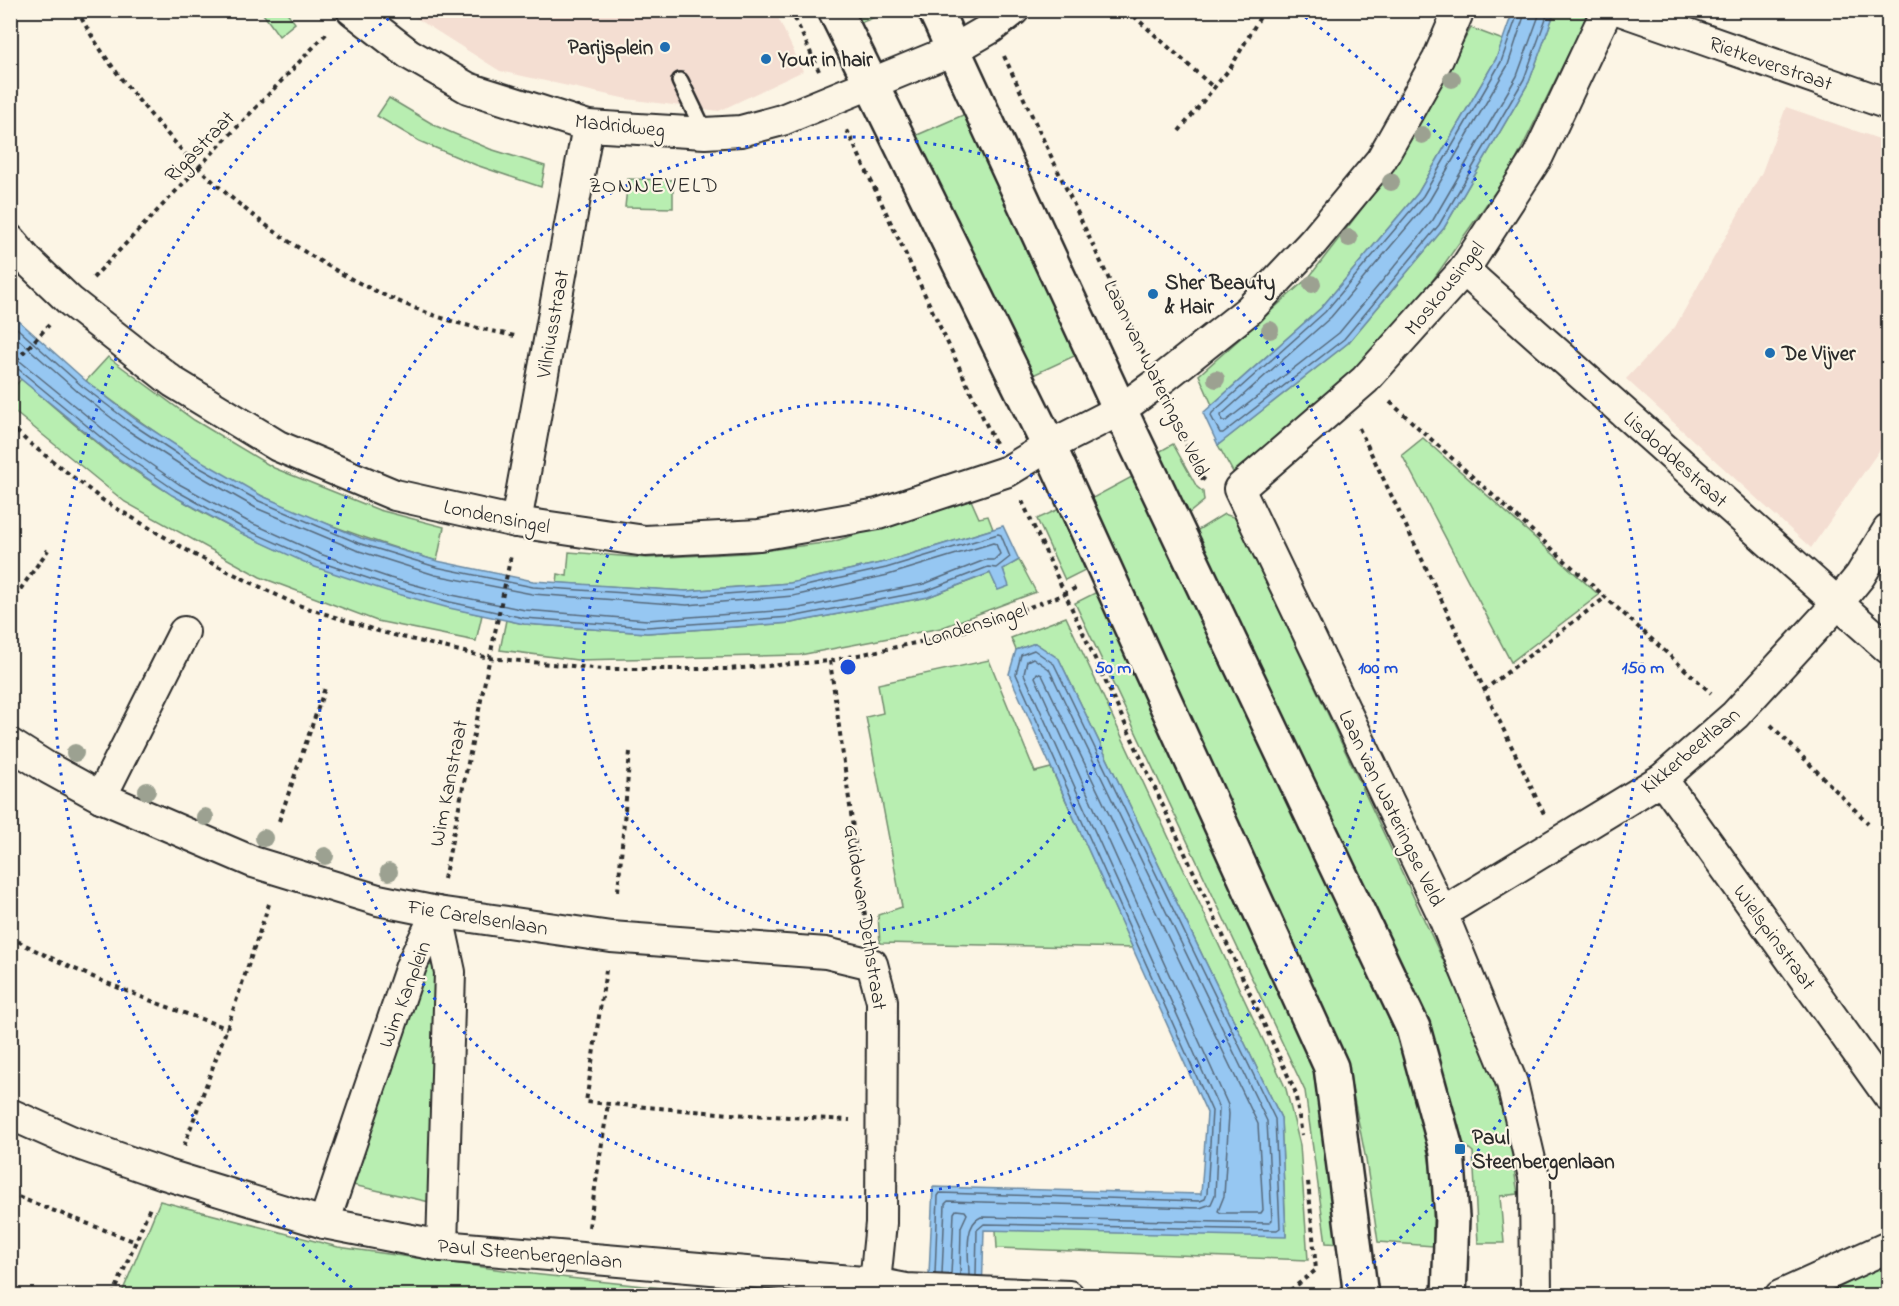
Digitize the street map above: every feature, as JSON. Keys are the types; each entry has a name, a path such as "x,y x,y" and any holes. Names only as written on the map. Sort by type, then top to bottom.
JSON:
{"street":[{"path":"835,10 1048,446 1331,1066 1362,1296"},
{"path":"935,10 1120,410 1413,1028 1446,1152 1452,1217 1449,1296"},
{"path":"1048,446 1120,410 1249,310 1313,242 1381,160 1438,59 1459,10"},
{"name":"Moskousingel","path":"1239,489 1355,389 1464,270 1538,156 1607,10"},
{"name":"Rietkeverstraat","path":"1620,10 1888,104"},
{"name":"Madridweg","path":"343,19 468,88 588,126 705,133 741,130 782,120 871,82"},
{"path":"871,82 953,50 1003,19"},
{"name":"Vilniusstraat","path":"516,522 588,126"},
{"name":"Londensingel","path":"10,240 27,260 70,301 173,382 278,446 395,495 516,522 645,541 759,536 878,514 1008,471 1048,446"},
{"name":"Lisdoddestraat","path":"1464,270 1888,648"},
{"name":"Laan van Wateringse Veld","path":"1239,489 1442,913 1512,1083 1535,1181 1536,1296"},
{"name":"Kikkerbeetlaan","path":"1442,913 1662,779 1741,708 1838,603 1860,576 1888,530"},
{"path":"101,797 184,632"},
{"name":"Fie Carelsenlaan","path":"10,744 101,797 253,862 378,900 437,912 611,937 826,953 872,964"},
{"name":"Wielspinstraat","path":"1662,779 1888,1095"},
{"name":"Wim Kanplein","path":"324,1224 411,966 437,912"},
{"name":"Wim Kanplein","path":"437,912 450,972 442,1246"},
{"name":"Guido van Dethstraat","path":"872,964 882,1000 881,1223 875,1283"},
{"name":"Paul Steenbergenlaan","path":"10,1114 73,1142 173,1165 324,1224 442,1246 875,1283 906,1289 1069,1296"},
{"path":"1780,1296 1888,1247"}],"lane":[{"path":"680,81 705,133"}],"path":[{"path":"77,10 87,30 128,90 198,168 254,217 297,247 391,298 457,322 548,344"},
{"path":"791,10 1008,471 1295,1091 1302,1136"},
{"path":"1127,10 1214,88"},
{"path":"1179,131 1231,67 1264,10"},
{"name":"Rigastraat","path":"70,301 343,19"},
{"name":"Laan van Wateringse Veld","path":"1003,19 1157,383 1202,478 1223,490 1239,489"},
{"path":"10,367 51,323"},
{"path":"1355,389 1741,708 1868,823"},
{"path":"1355,389 1484,690 1558,843"},
{"name":"Londensingel","path":"10,426 104,501 195,555 285,599 381,632 489,658 603,669 728,669 830,661 953,635 1065,594"},
{"path":"10,604 48,550"},
{"name":"Wim Kanstraat","path":"437,912 510,559"},
{"path":"1484,690 1606,597"},
{"name":"Guido van Dethstraat","path":"830,661 872,964"},
{"path":"279,821 325,688"},
{"path":"618,891 630,752"},
{"path":"113,1296 173,1165 227,1028 270,900"},
{"path":"10,937 179,1012 227,1028"},
{"path":"611,937 586,1102 730,1114 881,1122"},
{"path":"584,1258 608,1104"},
{"path":"1283,1296 1316,1270 1307,1170"},
{"path":"10,1194 136,1242"}],"shaded area":[{"path":"405,11 775,11 803,71 719,111 627,99 500,71"},
{"name":"De Vijver","path":"1786,107 1888,142 1888,438 1811,548 1626,379 1675,327 1762,172"}],"green space":[{"path":"261,11 286,11 295,23 279,36"},
{"path":"854,11 890,11 860,23"},
{"path":"1555,11 1570,11 1587,16 1512,168 1411,311 1341,383 1233,472 1218,445 1348,343 1444,228 1529,82"},
{"path":"1471,28 1503,40 1496,59 1418,193 1321,308 1212,405 1199,375 1310,276 1390,172"},
{"path":"389,98 436,126 490,149 545,166 541,187 476,165 419,141 377,116"},
{"path":"970,112 1083,352 1031,376 915,136"},
{"path":"628,179 673,180 673,208 625,207"},
{"path":"108,357 194,420 274,468 379,510 444,527 437,561 326,524 262,496 193,457 149,428 86,381"},
{"path":"21,379 112,455 154,484 242,533 335,573 432,603 482,615 476,641 377,621 260,577 125,502 11,409 11,391"},
{"path":"1423,438 1599,595 1511,662 1402,455"},
{"path":"1173,444 1197,487 1203,492 1204,501 1183,518 1155,454"},
{"path":"1141,472 1354,933 1416,1083 1433,1183 1433,1246 1378,1242 1366,1160 1352,1089 1087,501"},
{"path":"971,500 979,518 988,516 993,529 885,562 790,583 686,591 557,583 558,574 567,576 569,552 647,558 746,553 832,542"},
{"path":"1059,509 1085,570 1065,580 1037,519"},
{"path":"1224,514 1236,518 1480,1039 1506,1119 1518,1194 1500,1196 1504,1243 1478,1243 1473,1152 1452,1134 1193,533"},
{"path":"1019,560 1036,592 941,628 800,655 577,660 500,650 506,620 524,624 647,633 791,623 928,597 991,573 997,589 1003,569"},
{"path":"1097,592 1309,1044 1342,1244 1326,1243 1305,1091 1075,603"},
{"path":"1066,617 1286,1089 1300,1145 1308,1260 997,1248 996,1230 1286,1236 1281,1118 1059,659 1035,643 1016,650 1011,638"},
{"path":"989,660 1035,772 1051,768 1133,948 880,943 878,915 902,907 866,717 883,713 878,684"},
{"path":"422,963 437,967 430,1202 348,1184"},
{"path":"160,1201 338,1247 532,1274 727,1295 121,1295"},
{"path":"1888,1262 1888,1285 1880,1295 1823,1296"}],"water":[{"path":"1513,11 1555,11 1529,82 1444,228 1348,343 1218,445 1203,413 1321,308 1418,193 1496,59"},
{"path":"10,313 86,381 135,419 191,455 262,496 361,538 437,561 533,581 686,591 790,583 885,562 1003,526 1019,560 1003,569 1009,586 998,590 990,573 928,597 791,623 647,633 524,624 449,608 387,591 315,567 241,533 172,495 112,454 11,371"},
{"path":"1035,643 1059,659 1281,1118 1286,1237 984,1230 982,1295 928,1296 933,1187 1201,1194 1207,1113 1009,674 1016,650"}],"place":[{"name":"Parijsplein","path":"665,47"},
{"name":"Your in hair","path":"766,59"},
{"name":"Sher Beauty & Hair","path":"1153,294"},
{"name":"De Vijver","path":"1770,353"},
{"name":"Paul Steenbergenlaan","path":"1460,1149"}],"district":[{"name":"ZONNEVELD","path":"654,184"}]}
